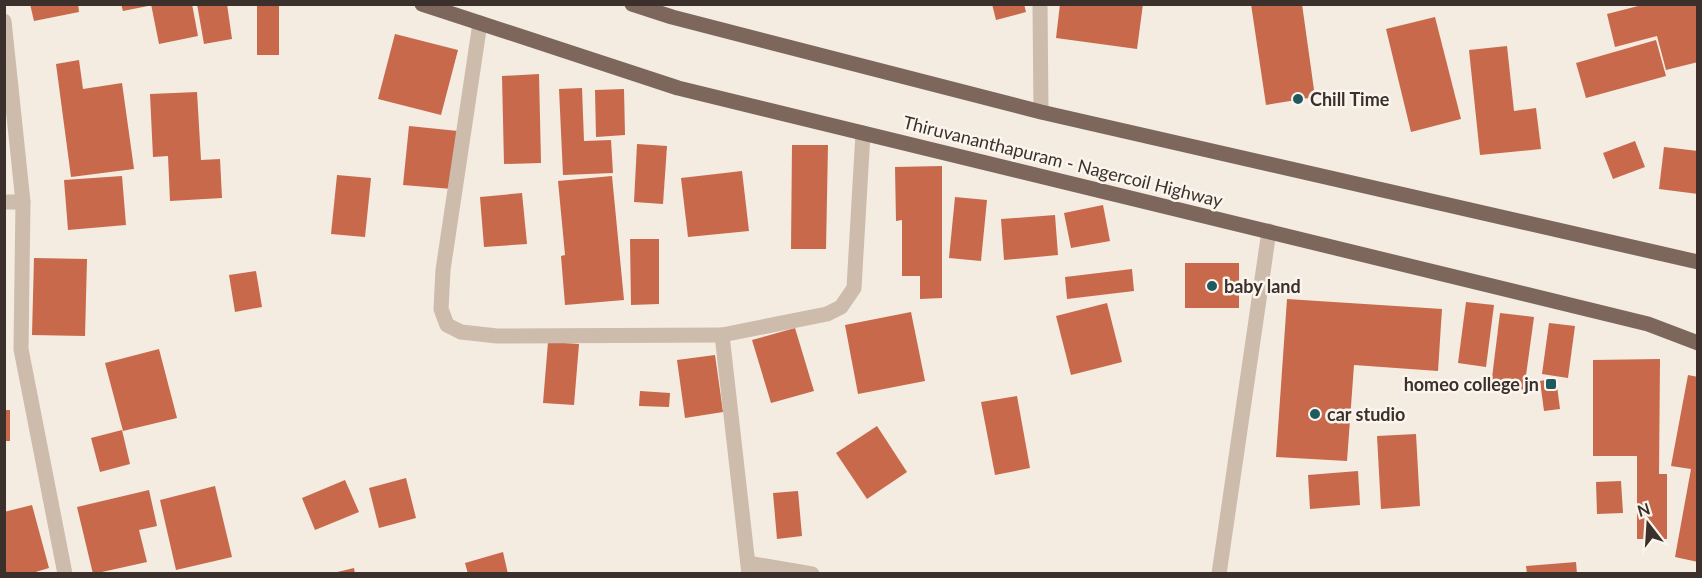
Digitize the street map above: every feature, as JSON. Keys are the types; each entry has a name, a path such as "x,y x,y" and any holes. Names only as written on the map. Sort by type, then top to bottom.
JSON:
{"main road":[{"name":"Thiruvananthapuram - Nagercoil Highway","path":"422,4 678,88 1648,324 1698,343"},
{"path":"632,4 672,17 1041,112 1697,260"}],"street":[{"path":"1040,4 1041,112"},
{"path":"4,21 23,202 21,349 65,573"},
{"path":"480,24 443,270 441,309 447,325 461,333 496,336 723,335 827,314 841,307 854,288 863,133"},
{"path":"4,202 23,202"},
{"path":"1219,573 1269,231"},
{"path":"723,335 749,568 812,573"}],"building":[{"path":"30,4 78,4 79,12 34,21"},
{"path":"121,4 148,4 148,6 123,11"},
{"path":"151,4 192,4 198,36 159,44"},
{"path":"197,4 227,4 232,39 204,44"},
{"path":"257,4 279,4 279,55 257,55"},
{"path":"992,4 1024,4 1026,12 996,20"},
{"path":"1060,4 1143,4 1137,49 1056,38"},
{"path":"1251,4 1302,4 1315,97 1266,105"},
{"path":"1646,4 1698,4 1698,62 1666,70 1657,36 1615,47 1607,14"},
{"path":"1435,17 1461,119 1411,132 1386,29"},
{"path":"395,34 458,50 441,115 378,99"},
{"path":"1656,40 1666,76 1586,98 1576,63"},
{"path":"1507,46 1514,111 1536,108 1541,149 1480,155 1469,50"},
{"path":"79,60 83,89 122,83 134,169 71,177 56,64"},
{"path":"539,74 541,163 504,164 502,76"},
{"path":"582,88 584,141 611,140 613,173 563,175 559,89"},
{"path":"624,89 625,135 596,137 595,90"},
{"path":"197,92 201,160 220,159 222,198 170,201 168,156 153,157 150,94"},
{"path":"409,126 458,131 452,189 403,185"},
{"path":"1635,141 1645,167 1613,179 1603,153"},
{"path":"637,144 667,146 663,204 634,202"},
{"path":"792,145 828,145 826,249 791,249"},
{"path":"1664,147 1698,151 1698,194 1659,189"},
{"path":"942,166 942,298 920,299 920,276 902,276 902,220 896,221 895,167"},
{"path":"742,171 749,231 688,237 681,178"},
{"path":"337,175 371,178 365,237 331,234"},
{"path":"122,176 126,225 68,230 64,180"},
{"path":"612,176 624,300 565,305 561,256 565,255 558,181"},
{"path":"522,193 527,244 484,247 480,197"},
{"path":"955,197 987,200 981,261 949,258"},
{"path":"1103,205 1110,241 1071,248 1064,213"},
{"path":"1055,215 1058,255 1004,260 1001,219"},
{"path":"630,239 659,239 659,304 631,305"},
{"path":"34,258 87,259 85,336 32,335"},
{"name":"baby land","path":"1185,263 1239,263 1239,308 1185,308"},
{"path":"1132,269 1134,291 1067,299 1065,277"},
{"path":"256,271 262,307 235,312 229,275"},
{"name":"car studio","path":"1287,299 1442,309 1438,371 1354,365 1347,461 1276,457"},
{"path":"1466,302 1494,305 1486,367 1458,363"},
{"path":"1107,303 1122,362 1071,375 1056,316"},
{"path":"911,312 925,381 858,394 845,325"},
{"path":"1500,313 1534,317 1524,390 1491,386"},
{"path":"1549,323 1575,326 1568,378 1542,374"},
{"path":"795,328 814,391 771,403 752,340"},
{"path":"548,342 579,344 574,405 543,403"},
{"path":"159,349 177,418 123,431 105,363"},
{"path":"715,355 723,412 685,418 677,360"},
{"path":"1660,359 1659,474 1667,474 1667,539 1637,539 1637,456 1593,456 1593,360"},
{"path":"1688,375 1698,377 1698,562 1675,557 1691,469 1671,466"},
{"path":"1556,378 1560,409 1544,411 1540,381"},
{"path":"640,391 670,393 669,407 639,406"},
{"path":"1017,396 1030,468 995,475 981,402"},
{"path":"4,410 10,410 10,441 4,441"},
{"path":"877,426 907,472 867,499 836,453"},
{"path":"122,430 130,464 100,472 91,438"},
{"path":"1416,434 1420,506 1381,509 1377,436"},
{"path":"1358,471 1360,505 1310,509 1308,475"},
{"path":"406,478 416,518 379,528 369,488"},
{"path":"345,480 359,512 315,530 302,498"},
{"path":"1621,481 1623,513 1597,514 1596,482"},
{"path":"215,486 232,557 176,570 160,500"},
{"path":"149,490 157,526 139,530 147,562 93,574 77,507"},
{"path":"798,491 802,536 777,539 773,493"},
{"path":"32,505 49,568 29,574 4,574 4,512"},
{"path":"503,552 508,574 468,574 465,563"},
{"path":"1576,562 1577,574 1527,574 1526,566"},
{"path":"354,568 355,574 333,573"}],"place":[{"name":"Chill Time","path":"1298,99"},
{"name":"baby land","path":"1212,286"},
{"name":"homeo college jn","path":"1551,384"},
{"name":"car studio","path":"1315,414"}]}
